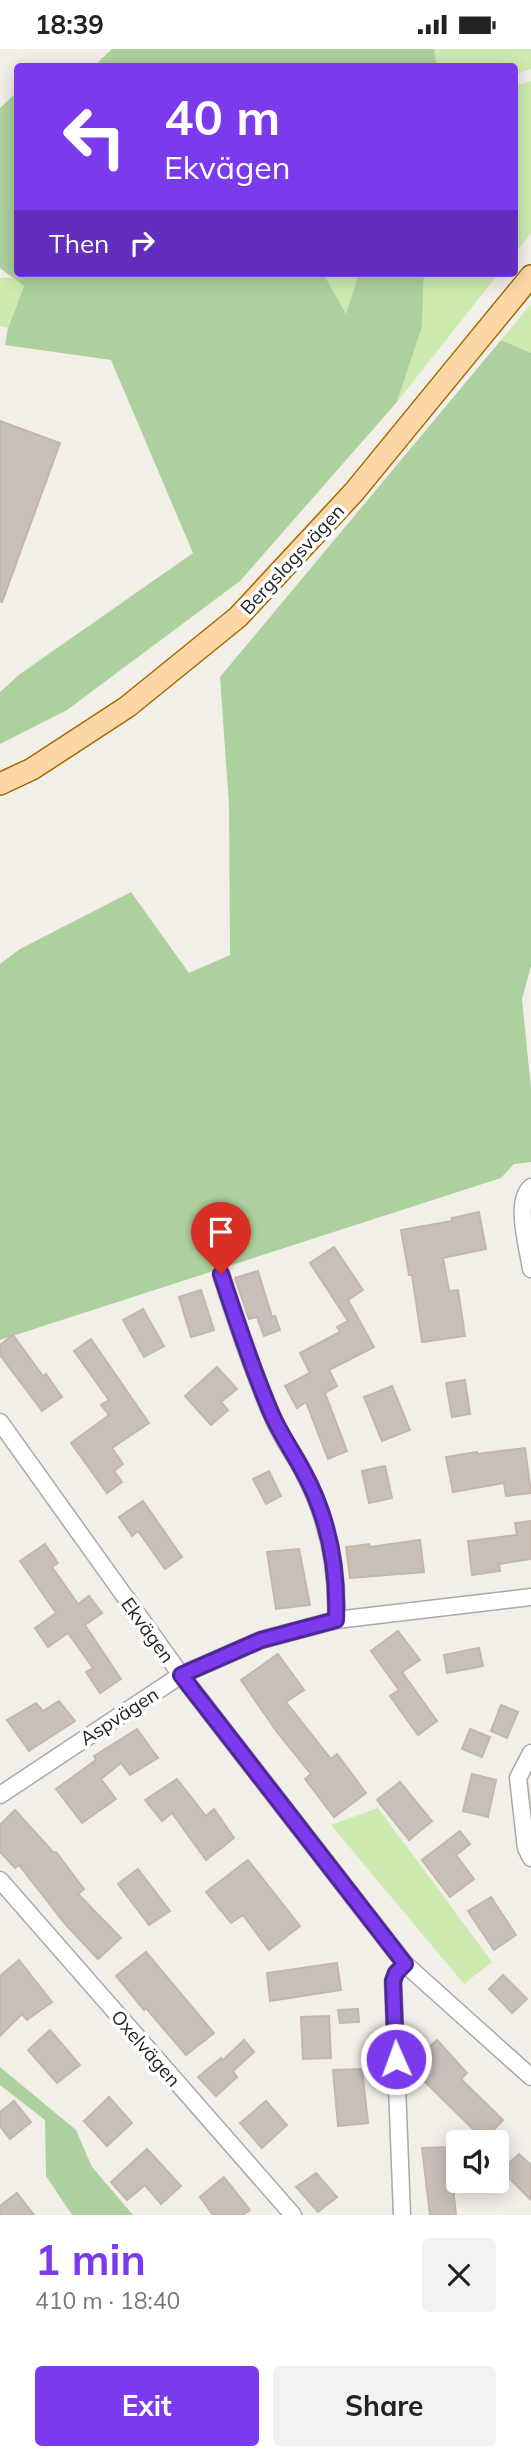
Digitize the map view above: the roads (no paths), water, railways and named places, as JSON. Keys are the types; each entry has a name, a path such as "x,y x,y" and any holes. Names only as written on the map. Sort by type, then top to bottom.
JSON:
{"main road":[{"name":"Bergslagsvägen","path":"0,784 32,769 127,707 238,617 354,492 531,276"}],"street":[{"path":"531,1187 521,1203 531,1269"},
{"path":"221,1274 263,1394 279,1431 304,1473 326,1520 337,1589 336,1620"},
{"name":"Ekvägen","path":"0,1422 181,1675 405,1964 531,2077"},
{"name":"Aspvägen","path":"0,1795 181,1675 261,1640 336,1620 531,1597"},
{"path":"529,1850 519,1778 531,1752"},
{"name":"Oxelvägen","path":"0,1880 293,2215"},
{"path":"402,2215 393,1981 396,1973 405,1964"}]}
